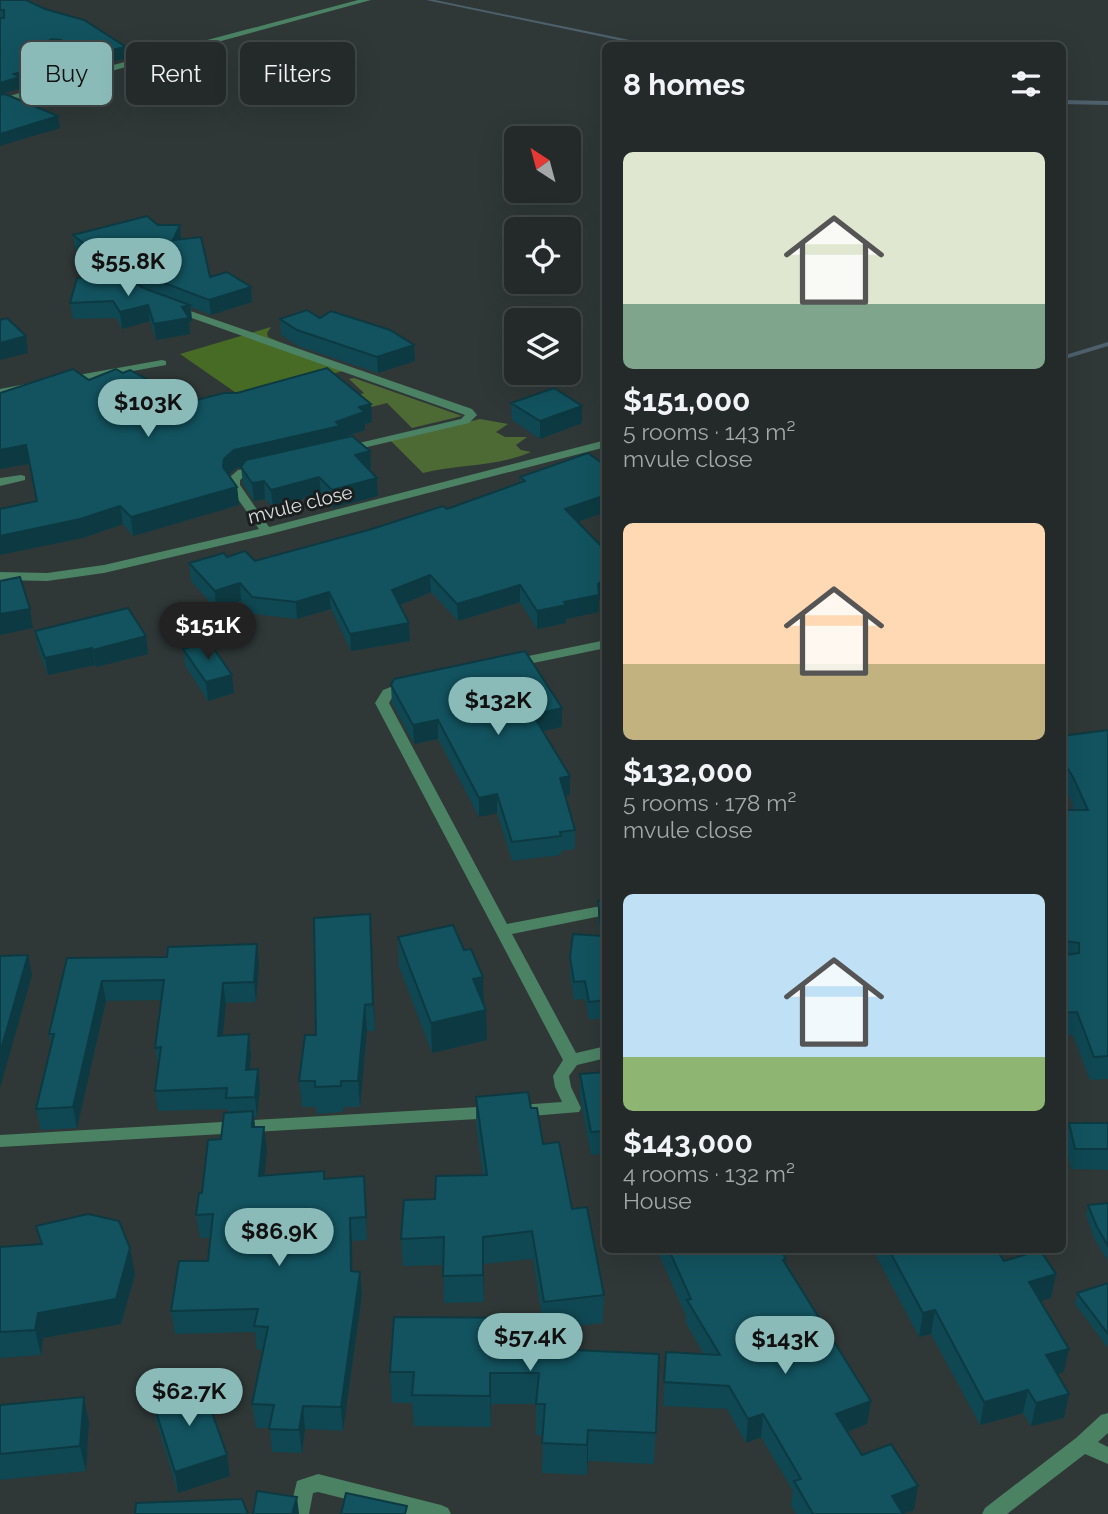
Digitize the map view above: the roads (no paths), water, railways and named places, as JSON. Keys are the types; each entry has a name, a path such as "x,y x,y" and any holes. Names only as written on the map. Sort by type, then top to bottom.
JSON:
{"street":[{"path":"112,68 367,0"},
{"path":"0,102 21,95"},
{"path":"166,306 468,411 471,415 465,421 334,451"},
{"path":"54,382 162,363"},
{"path":"0,392 40,384"},
{"name":"mvule close","path":"0,576 47,577 85,573 267,531 602,444"},
{"path":"267,531 234,485 234,479 242,472 268,466"},
{"path":"0,482 21,478"},
{"path":"495,666 602,645"},
{"path":"431,679 400,686 388,693 382,704 505,930 571,1060"},
{"path":"505,930 602,911"},
{"path":"0,1142 573,1108 561,1076 571,1060 602,1053"},
{"path":"992,1514 1083,1444 1108,1421"},
{"path":"1083,1444 1108,1455"},
{"path":"299,1514 304,1487 318,1483 441,1514"}],"waterway":[{"path":"428,0 637,42"},
{"path":"1066,102 1108,103"},
{"path":"1066,357 1108,344"}]}
